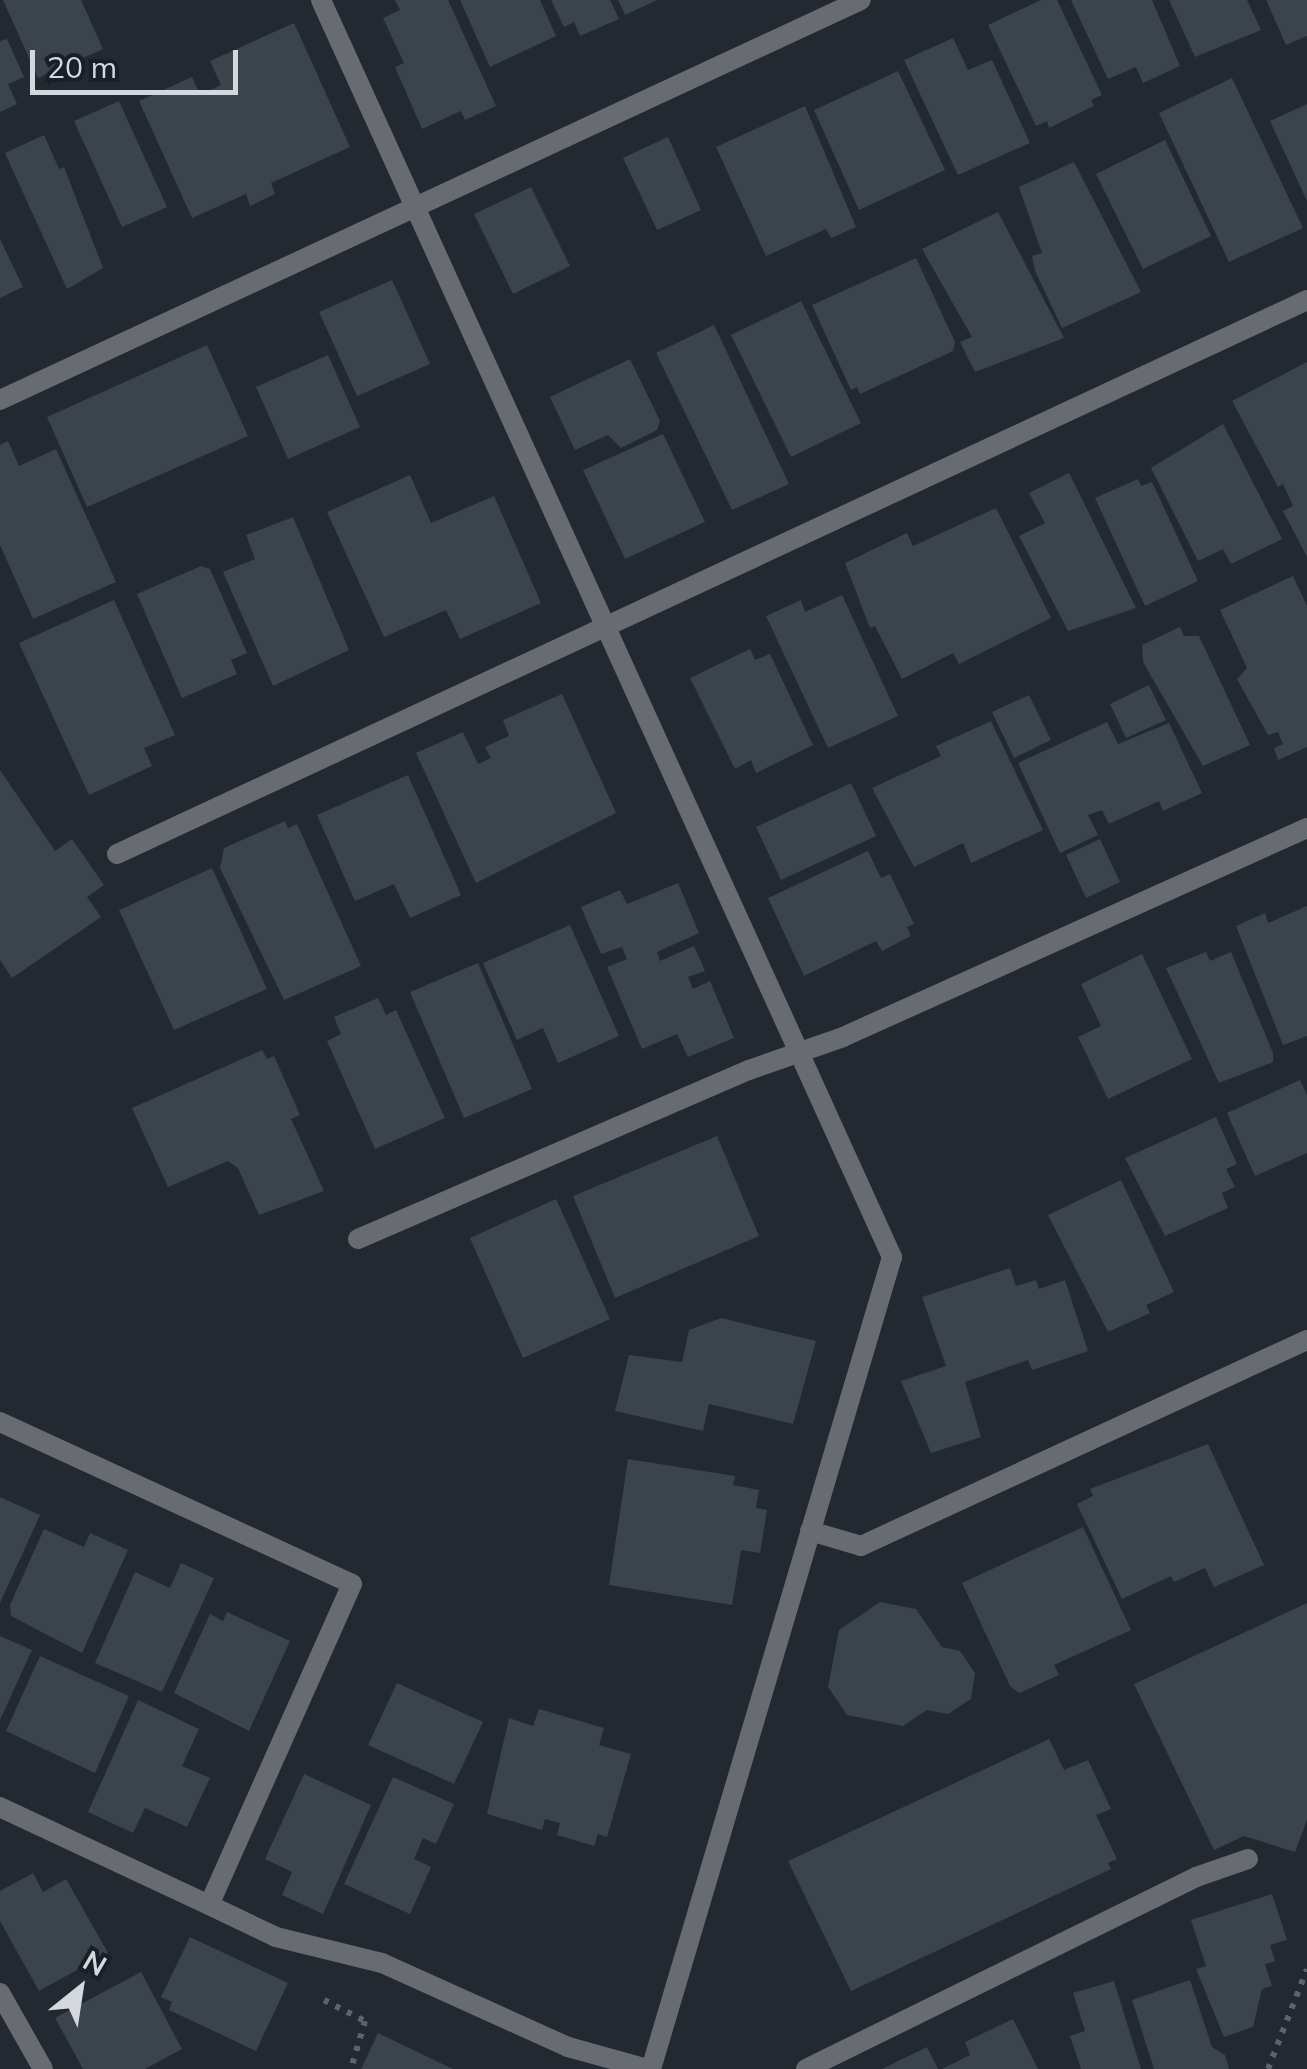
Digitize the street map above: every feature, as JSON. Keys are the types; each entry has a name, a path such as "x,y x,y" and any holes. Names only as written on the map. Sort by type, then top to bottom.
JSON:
{"street":[{"path":"0,1807 276,1937 382,1964 568,2047 649,2069 892,1257 321,0"},
{"path":"0,400 862,0"},
{"path":"116,854 608,630 1307,300"},
{"path":"358,1238 799,1053 1307,828"},
{"path":"810,1531 861,1546 1307,1340"},
{"path":"0,1422 352,1584 210,1905"},
{"path":"806,2069 1196,1877 1248,1859"},
{"path":"0,1993 43,2069"}],"path":[{"path":"1268,2069 1307,1969"},
{"path":"350,2069 365,2021 354,2016"}],"building":[{"path":"3,0 81,0 103,49 38,78"},
{"path":"395,0 448,0 496,106 465,120 461,111 422,129 395,67 404,63 383,18 400,10"},
{"path":"460,0 540,0 556,36 490,67"},
{"path":"551,0 610,0 619,19 580,36 574,22 564,27"},
{"path":"618,0 657,0 625,15"},
{"path":"1041,0 1057,0 1102,95 1091,100 1094,106 1049,128 1047,121 1036,126 988,25"},
{"path":"1071,0 1152,0 1180,66 1143,83 1136,67 1108,79"},
{"path":"1169,0 1247,0 1261,30 1195,57"},
{"path":"1266,0 1307,0 1307,36 1286,45"},
{"path":"294,23 350,147 271,183 275,194 250,206 246,194 192,218 139,101 192,77 200,95 221,85 210,61"},
{"path":"953,38 968,70 992,60 1030,143 958,175 904,60"},
{"path":"7,39 24,77 8,84 17,104 0,112 0,41"},
{"path":"898,71 945,170 859,210 814,110"},
{"path":"1232,78 1303,228 1229,262 1159,113"},
{"path":"119,101 167,207 122,227 74,121"},
{"path":"1307,104 1307,201 1270,121"},
{"path":"805,106 856,227 831,238 826,229 766,256 716,147"},
{"path":"44,135 59,169 64,167 103,268 67,289 5,153"},
{"path":"668,137 701,210 657,230 623,158"},
{"path":"1165,140 1211,236 1143,269 1096,174"},
{"path":"1074,162 1141,292 1062,328 1035,271 1032,256 1042,253 1019,187"},
{"path":"531,187 570,266 513,294 474,214"},
{"path":"998,212 1064,338 975,372 960,342 972,337 922,249"},
{"path":"0,239 23,287 0,298"},
{"path":"916,258 955,342 953,351 860,394 857,387 851,390 812,305"},
{"path":"392,280 430,364 357,396 319,312"},
{"path":"801,301 861,423 791,457 731,335"},
{"path":"714,325 789,484 732,510 656,353"},
{"path":"207,345 248,436 87,507 47,417"},
{"path":"328,355 360,427 288,459 256,387"},
{"path":"630,359 660,421 657,430 621,448 608,435 575,450 550,397"},
{"path":"1307,362 1307,557 1283,511 1293,506 1283,484 1278,487 1232,401"},
{"path":"1223,424 1282,539 1231,564 1223,549 1198,561 1151,468"},
{"path":"663,434 705,522 625,559 583,470"},
{"path":"8,441 19,466 56,449 116,582 33,619 0,545 0,445"},
{"path":"1069,473 1136,608 1068,631 1019,536 1045,523 1029,493"},
{"path":"410,475 431,523 494,496 541,603 460,639 446,610 384,637 327,512"},
{"path":"1138,479 1141,486 1152,482 1198,581 1145,606 1095,498"},
{"path":"996,508 1051,618 959,664 953,653 902,679 875,626 870,628 845,563 907,533 913,546"},
{"path":"293,517 349,650 273,686 223,572 255,559 246,535"},
{"path":"201,566 210,569 247,653 231,660 237,674 182,698 137,594"},
{"path":"1293,576 1307,606 1307,747 1278,760 1274,748 1283,744 1278,732 1268,735 1237,679 1247,668 1220,610"},
{"path":"842,595 898,716 828,748 766,616 801,600 805,612"},
{"path":"114,600 175,735 144,748 152,766 89,795 19,643"},
{"path":"1180,627 1184,636 1199,636 1250,745 1203,766 1143,662 1142,645"},
{"path":"750,649 755,660 770,654 813,745 756,773 751,760 735,769 690,678"},
{"path":"1149,685 1166,720 1126,738 1110,704"},
{"path":"562,694 616,813 476,883 416,753 463,732 478,764 491,758 485,747 509,736 503,720"},
{"path":"1029,695 1051,740 1014,758 992,712"},
{"path":"991,721 1043,830 971,863 963,843 914,867 872,788 941,756 936,746"},
{"path":"1107,722 1118,744 1169,723 1202,793 1163,811 1159,801 1109,824 1102,810 1088,815 1098,835 1060,853 1018,763"},
{"path":"0,770 55,851 72,839 104,885 87,897 101,917 12,978 0,960"},
{"path":"408,775 461,895 410,918 394,884 355,901 317,815"},
{"path":"851,783 876,836 781,880 756,827"},
{"path":"285,821 288,828 297,824 361,966 284,1000 220,868 224,848"},
{"path":"1100,839 1120,882 1086,898 1066,855"},
{"path":"868,851 881,878 890,874 914,924 907,927 911,936 882,951 876,941 804,976 768,898"},
{"path":"212,868 267,989 174,1030 119,910"},
{"path":"678,883 699,933 657,952 660,961 694,946 705,971 688,977 693,989 710,981 734,1038 688,1057 677,1034 642,1049 607,967 627,959 622,947 601,954 581,907 620,890 627,904"},
{"path":"1307,906 1307,1036 1283,1045 1236,926 1265,913 1268,923"},
{"path":"570,925 619,1036 558,1063 543,1028 517,1040 483,963"},
{"path":"1206,952 1210,961 1231,952 1273,1053 1273,1062 1219,1083 1166,968"},
{"path":"1142,954 1192,1059 1108,1099 1078,1037 1101,1026 1081,984"},
{"path":"478,963 532,1089 464,1118 410,992"},
{"path":"378,998 386,1015 396,1010 445,1118 375,1149 327,1041 341,1034 334,1017"},
{"path":"262,1050 267,1059 274,1056 300,1115 291,1119 324,1191 259,1215 238,1168 228,1161 168,1187 132,1108"},
{"path":"1300,1080 1307,1095 1307,1153 1255,1176 1227,1113"},
{"path":"1216,1117 1237,1164 1226,1169 1235,1187 1222,1193 1228,1208 1165,1236 1125,1158"},
{"path":"717,1136 759,1236 615,1298 573,1196"},
{"path":"1121,1180 1174,1292 1146,1305 1150,1313 1108,1332 1048,1215"},
{"path":"556,1199 610,1319 523,1358 470,1238"},
{"path":"1010,1268 1016,1286 1036,1280 1039,1289 1065,1280 1088,1351 1032,1370 1028,1360 965,1382 981,1437 931,1453 901,1381 946,1366 922,1297"},
{"path":"721,1318 816,1341 793,1424 709,1404 703,1431 615,1411 629,1355 682,1362 689,1330"},
{"path":"1208,1444 1264,1565 1214,1587 1205,1568 1174,1582 1171,1576 1122,1599 1077,1504 1093,1496 1090,1489"},
{"path":"628,1459 735,1476 733,1485 759,1490 756,1508 767,1510 760,1553 741,1550 732,1605 609,1585"},
{"path":"0,1497 40,1515 0,1603"},
{"path":"1083,1527 1131,1630 1054,1665 1059,1675 1019,1693 1010,1686 962,1583"},
{"path":"44,1529 84,1547 90,1533 128,1550 82,1653 11,1616 10,1605"},
{"path":"181,1563 214,1578 162,1692 95,1663 135,1572 170,1588"},
{"path":"880,1602 916,1609 942,1647 960,1651 975,1673 971,1699 948,1714 927,1710 903,1726 847,1715 828,1687 839,1630"},
{"path":"1307,1603 1307,1820 1295,1852 1244,1836 1214,1850 1134,1684"},
{"path":"227,1612 290,1641 249,1731 174,1693 210,1614 223,1621"},
{"path":"0,1636 32,1650 0,1720"},
{"path":"40,1656 129,1696 95,1773 6,1731"},
{"path":"397,1683 483,1722 454,1784 368,1745"},
{"path":"138,1700 199,1729 182,1766 210,1778 187,1827 145,1808 133,1833 88,1812"},
{"path":"539,1709 604,1728 599,1745 631,1754 607,1837 598,1834 594,1846 557,1835 560,1823 545,1819 542,1830 487,1814 509,1718 533,1726"},
{"path":"1049,1739 1064,1770 1088,1760 1111,1809 1096,1815 1117,1859 1108,1863 1111,1869 851,1991 788,1861"},
{"path":"304,1774 371,1805 323,1914 282,1895 292,1872 265,1859"},
{"path":"393,1777 454,1804 436,1844 423,1838 414,1859 431,1867 410,1914 344,1884"},
{"path":"33,1873 43,1892 66,1879 108,1953 39,1991 0,1921 0,1891"},
{"path":"1272,1894 1287,1940 1270,1945 1275,1961 1265,1964 1272,1986 1262,1989 1253,2027 1224,2037 1196,1969 1206,1966 1191,1920"},
{"path":"190,1937 288,1983 256,2051 169,2010 172,2002 161,1997"},
{"path":"141,1972 182,2049 145,2069 83,2069 55,2018"},
{"path":"1190,1980 1212,2047 1225,2055 1229,2069 1154,2069 1132,2000"},
{"path":"1114,1981 1141,2069 1081,2069 1070,2036 1085,2031 1073,1993"},
{"path":"1013,2019 1038,2069 942,2069 970,2055 965,2042"},
{"path":"378,2033 453,2069 361,2069"},
{"path":"927,2047 938,2069 882,2069"}]}
